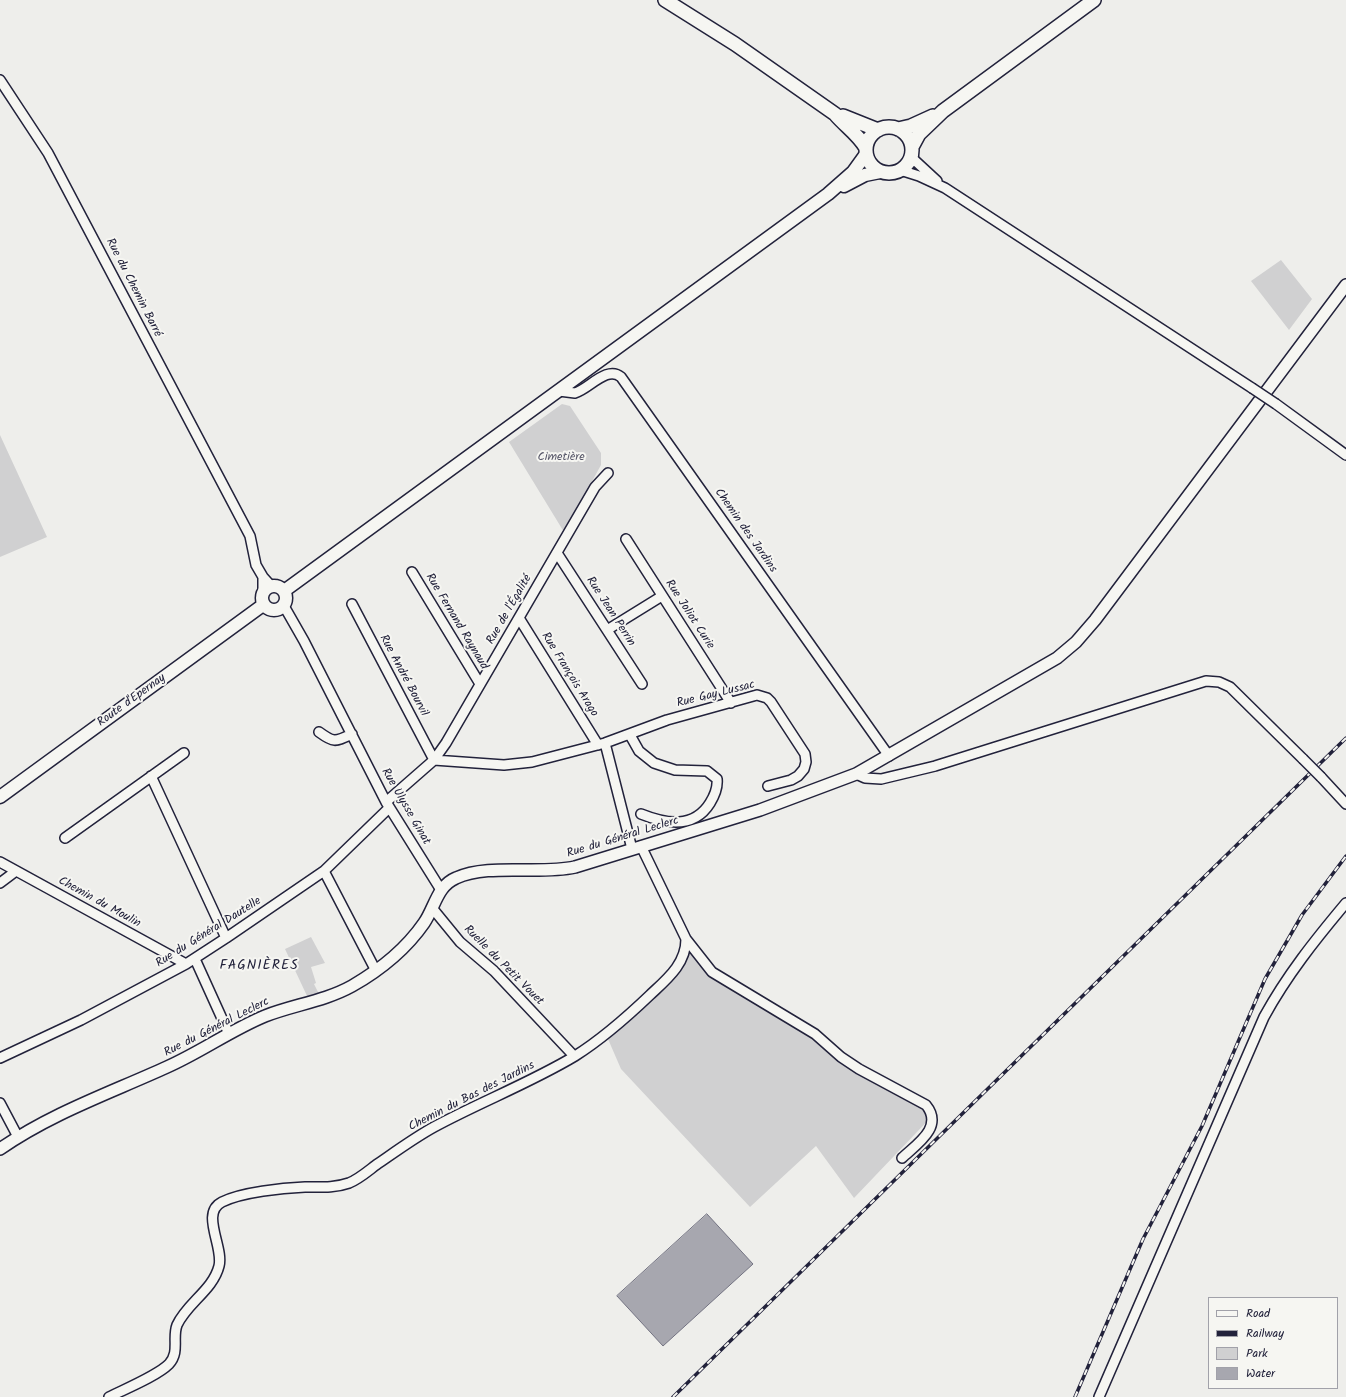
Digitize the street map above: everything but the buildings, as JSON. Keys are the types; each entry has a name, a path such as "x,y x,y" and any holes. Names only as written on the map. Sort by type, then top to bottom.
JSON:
{"main road":[{"path":"665,0 730,41 835,114 856,133 866,151 869,162 880,172"},
{"path":"828,194 856,179 880,172 887,173 900,170 908,162 919,134 943,111 1094,0"},
{"path":"284,591 286,602 284,606 273,610 263,605 261,601 267,590 284,591 828,194 853,172 866,151 872,134 884,128 898,129 911,126 943,111"},
{"path":"835,114 878,130"},
{"path":"898,129 907,136 911,152"},
{"name":"Route d'Epernay","path":"0,797 263,605"}],"street":[{"name":"Rue du Chemin Barré","path":"0,80 48,153 250,536 256,565 263,577 267,590"},
{"path":"911,152 945,188"},
{"path":"900,170 919,176 945,188 1252,388 1346,455"},
{"name":"Rue du Général Leclerc","path":"0,1149 18,1137 62,1113 169,1067 228,1034 275,1012 333,995 376,971 407,943 424,923 441,890 455,878 472,873 566,869 760,810 856,774 1039,670 1066,651 1080,638 1346,286"},
{"name":"Chemin des Jardins","path":"559,390 575,393 609,373 618,374 621,377 889,756"},
{"name":"Rue de l'Égalité","path":"434,760 446,743 594,487 608,473"},
{"name":"Rue Joliot Curie","path":"626,539 731,703"},
{"name":"Rue Jean Perrin","path":"557,553 642,684"},
{"name":"Rue Fernand Raynaud","path":"412,572 480,684"},
{"path":"607,630 662,596"},
{"name":"Rue André Bourvil","path":"352,604 434,760"},
{"name":"Rue Ulysse Ginat","path":"284,606 304,641 387,805 441,890"},
{"name":"Rue François Arago","path":"519,618 602,744 637,848 686,939 703,962 719,977 815,1034 841,1057 859,1069 926,1105 931,1112 932,1122 927,1135 902,1158"},
{"path":"856,774 865,778 881,779 935,766 1206,681 1220,682 1230,687 1346,804"},
{"name":"Rue Gay Lussac","path":"602,744 630,735 667,720 757,695 767,698 805,754 804,769 798,776 791,780 768,786"},
{"path":"319,732 334,741 338,741 352,734"},
{"path":"630,735 640,751 654,763 674,770 707,771 717,779 717,788 712,800 702,812 693,819 670,823 656,820 641,814"},
{"path":"434,760 489,765 520,764 602,744"},
{"path":"65,838 184,753"},
{"name":"Rue du Général Dautelle","path":"0,1058 82,1020 195,959 324,871 387,805 434,760"},
{"path":"152,776 226,938"},
{"name":"Chemin du Moulin","path":"0,862 186,964"},
{"path":"0,883 16,871"},
{"path":"324,871 376,971"},
{"path":"1099,1397 1264,1017 1284,982 1305,952 1346,903"},
{"name":"Ruelle du Petit Vouet","path":"433,908 460,942 494,971 574,1056"},
{"name":"Chemin du Bas des Jardins","path":"109,1397 163,1368 173,1358 177,1326 209,1286 219,1268 220,1252 212,1217 214,1209 220,1203 276,1190 330,1187 349,1183 432,1128 536,1077 574,1056 622,1021 675,970 685,954 686,939"},
{"path":"195,959 228,1034"},
{"path":"0,1103 18,1137"}],"green space":[{"path":"1281,260 1312,299 1289,330 1251,281"},
{"name":"Cimetière","path":"562,404 570,406 601,453 601,465 564,532 509,442"},
{"path":"0,435 47,537 0,557"},
{"path":"311,937 325,963 311,967 316,983 314,984 320,996 308,998 285,949"},
{"path":"686,950 890,1085 937,1111 854,1198 816,1146 750,1207 621,1069 608,1039"}],"water":[{"path":"707,1214 753,1264 663,1346 617,1296"}],"railway":[{"path":"673,1397 1346,738"},
{"path":"1075,1397 1143,1239 1202,1126 1265,979 1302,915 1346,856"}],"district":[{"name":"FAGNIÈRES","path":"259,967"}]}
